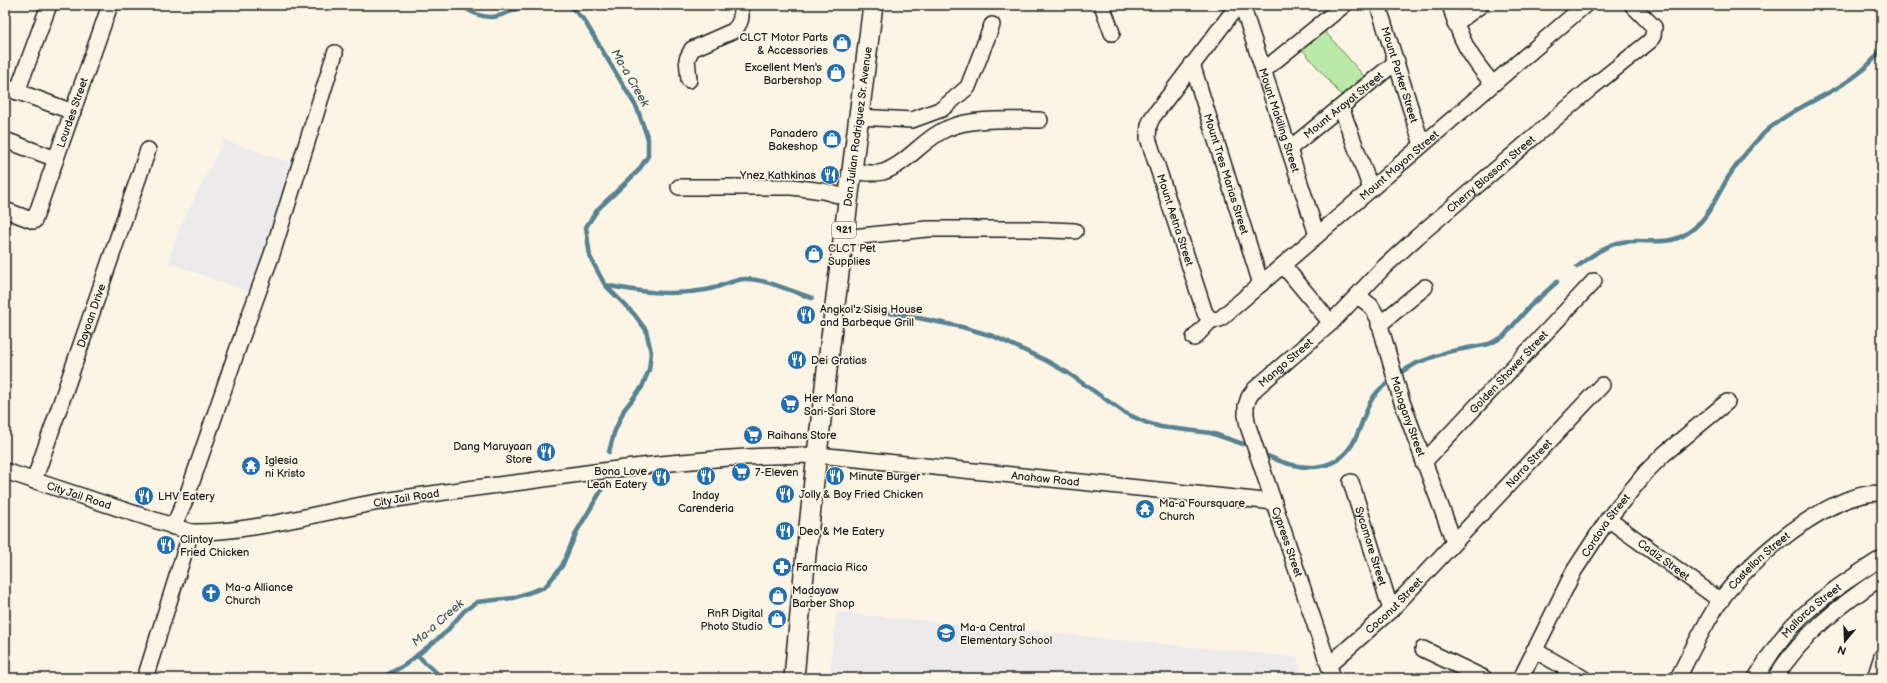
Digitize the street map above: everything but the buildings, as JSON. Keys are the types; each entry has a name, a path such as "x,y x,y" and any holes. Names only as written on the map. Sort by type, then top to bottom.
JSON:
{"main road":[{"name":"Don Julian Rodriguez Sr. Avenue","path":"794,678 807,543 843,238 873,5"}],"street":[{"path":"49,5 11,89 73,112"},
{"name":"Lourdes Street","path":"5,210 34,221 110,5"},
{"path":"688,80 687,59 692,49 739,26 742,14 740,5"},
{"path":"1102,5 1112,33"},
{"path":"1192,64 1238,5"},
{"name":"Mount Makiling Street","path":"1242,5 1317,235"},
{"path":"1264,70 1344,5"},
{"name":"Mount Parker Street","path":"1378,5 1397,61 1422,145"},
{"path":"1450,5 1455,24 1469,54 1493,84"},
{"path":"1455,24 1482,5"},
{"name":"Cherry Blossom Street","path":"1331,323 1383,268 1417,237 1591,88 1643,47 1653,36 1654,32 1652,24 1632,5"},
{"name":"Mount Mayon Street","path":"1211,320 1220,319 1493,84 1578,7"},
{"path":"859,117 912,120 942,109 968,87 992,25"},
{"path":"173,527 186,496 272,254 319,110 335,53"},
{"name":"Mount Arayat Street","path":"1290,149 1397,61"},
{"name":"Mount Aetna Street","path":"1192,64 1152,118 1149,125 1148,138 1205,313 1211,320"},
{"name":"Mount Tres Marias Street","path":"1192,64 1261,284"},
{"path":"1341,107 1371,188"},
{"path":"852,171 870,173 882,172 895,165 946,129 962,124 983,121 1040,120"},
{"path":"5,140 56,159"},
{"name":"Dayoan Drive","path":"34,481 148,150"},
{"path":"679,187 792,187 823,191 849,198"},
{"path":"843,238 928,230 1027,229 1075,231"},
{"path":"1283,264 1331,323"},
{"name":"Golden Shower Street","path":"1423,463 1594,281"},
{"path":"1380,325 1425,287"},
{"name":"Mahogany Street","path":"1358,296 1371,306 1380,325 1401,399 1423,463 1454,542"},
{"path":"1194,338 1211,320"},
{"name":"Mango Street","path":"1246,406 1249,397 1255,389 1331,323"},
{"name":"Narra Street","path":"1454,542 1602,385"},
{"name":"Cordova Street","path":"1521,678 1574,571 1608,519 1647,471 1664,454 1727,402"},
{"name":"Cypress Street","path":"1246,406 1248,426 1331,672"},
{"name":"City Jail Road","path":"5,471 173,527 191,532 209,532 239,529 384,501 601,471 772,455 818,455"},
{"name":"Anahaw Road","path":"818,455 1274,502"},
{"name":"Sycamore Street","path":"1351,482 1391,610"},
{"name":"Castellon Street","path":"1678,678 1690,653 1721,601 1755,562 1772,547 1810,520 1836,504 1856,495 1882,493"},
{"name":"Cadiz Street","path":"1608,519 1721,601"},
{"path":"145,678 191,532"},
{"name":"Coconut Street","path":"1331,672 1454,542"},
{"name":"Mallorca Street","path":"1756,678 1778,644 1798,621 1828,595 1882,558"},
{"name":"Mallorca Street","path":"1775,678 1810,633 1849,600 1882,577"},
{"path":"1423,649 1484,678"},
{"path":"1534,650 1583,678"},
{"path":"1875,678 1882,656"}],"shaded area":[{"path":"224,140 297,165 253,293 168,263 178,231"},
{"name":"Ma-a Central Elementary School","path":"836,612 1297,657 1303,678 829,678"}],"green space":[{"path":"1323,29 1364,76 1341,95 1301,48"}],"waterway":[{"name":"Ma-a Creek","path":"464,5 465,8 473,13 488,17 502,15 525,5"},
{"name":"Ma-a Creek","path":"569,5 584,20 637,108 648,139 648,156 638,171 598,209 586,227 590,257 605,285 634,314 646,330 651,352 649,370 642,387 624,410 614,433 609,452"},
{"path":"1577,267 1598,252 1622,242 1670,240 1678,238 1694,229 1706,215 1729,176 1749,149 1763,134 1777,122 1857,75 1870,63 1882,48"},
{"path":"605,285 630,290 680,293 706,290 716,288 730,282 752,279 769,283 812,298"},
{"path":"1401,372 1417,363 1447,352 1489,344 1503,337 1530,306 1557,282"},
{"path":"852,308 904,315 962,327 993,336 1045,360 1068,373 1125,413 1147,423 1161,427 1211,433 1243,444"},
{"path":"1268,456 1293,465 1306,467 1330,463 1341,457 1350,448 1357,435 1371,401 1379,390 1385,385"},
{"name":"Ma-a Creek","path":"381,678 405,665 445,633 464,611 477,602 513,598 545,587 562,566 577,531 601,491"},
{"path":"417,655 442,678"}],"place":[{"name":"CLCT Motor Parts & Accessories","path":"842,43"},
{"name":"Excellent Men's Barbershop","path":"836,73"},
{"name":"Panadero Bakeshop","path":"832,139"},
{"name":"Ynez Kathkinas","path":"830,175"},
{"name":"CLCT Pet Supplies","path":"814,254"},
{"name":"Angkol'z Sisig House and Barbeque Grill","path":"806,315"},
{"name":"Dei Gratias","path":"797,360"},
{"name":"Her Mana Sari-Sari Store","path":"790,404"},
{"name":"Raihans Store","path":"753,435"},
{"name":"Dang Maruyaan Store","path":"546,452"},
{"name":"Iglesia ni Kristo","path":"251,466"},
{"name":"7-Eleven","path":"741,472"},
{"name":"Inday Carenderia","path":"706,476"},
{"name":"Minute Burger","path":"835,476"},
{"name":"Bona Love Leah Eatery","path":"661,477"},
{"name":"Jolly & Boy Fried Chicken","path":"785,494"},
{"name":"LHV Eatery","path":"144,496"},
{"name":"Ma-a Foursquare Church","path":"1145,509"},
{"name":"Deo & Me Eatery","path":"785,531"},
{"name":"Clintoy Fried Chicken","path":"166,545"},
{"name":"Farmacia Rico","path":"782,567"},
{"name":"Ma-a Alliance Church","path":"211,593"},
{"name":"Madayaw Barber Shop","path":"778,596"},
{"name":"RnR Digital Photo Studio","path":"777,619"},
{"name":"Ma-a Central Elementary School","path":"946,633"}]}
